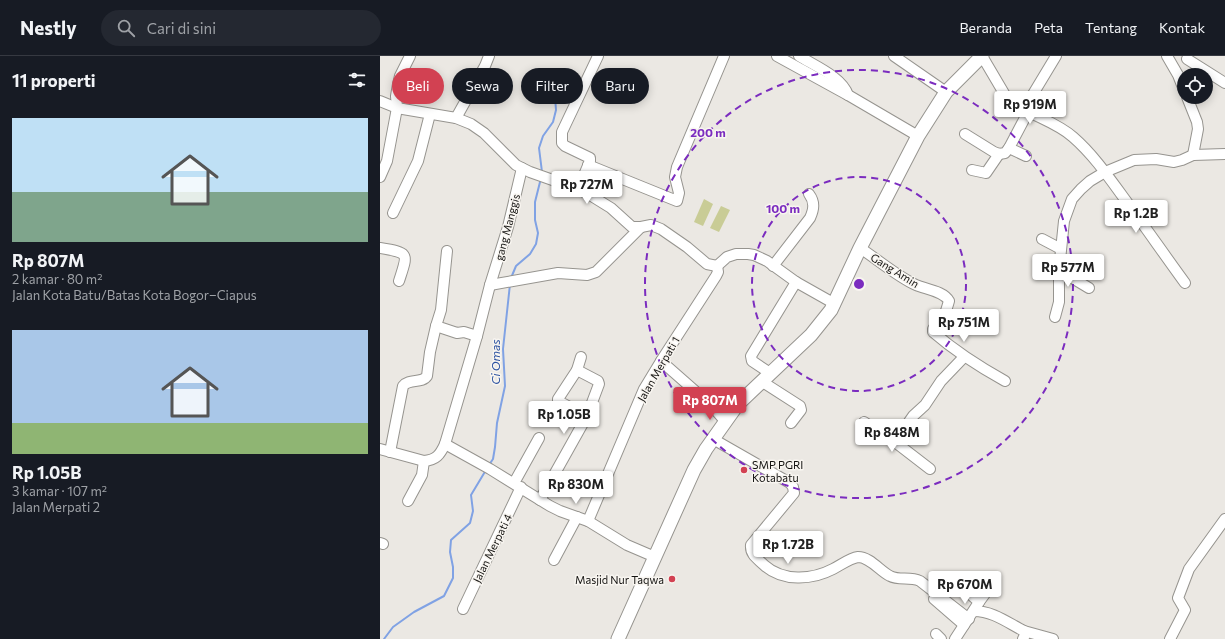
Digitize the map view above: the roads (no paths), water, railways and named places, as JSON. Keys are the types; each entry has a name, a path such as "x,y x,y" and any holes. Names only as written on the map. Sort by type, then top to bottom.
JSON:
{"main road":[{"path":"618,639 694,470 713,439 738,404 811,335 827,316 835,304 860,248 918,136 946,92 980,56"}],"street":[{"path":"380,177 387,161 397,108 398,84 400,76 410,56"},
{"path":"456,118 489,56"},
{"path":"578,189 590,158 565,146 562,143 562,132 598,56"},
{"path":"588,165 677,201 679,192 675,177 677,167 724,56"},
{"path":"777,56 918,136"},
{"path":"799,56 840,82 846,89 848,95"},
{"path":"894,56 946,92"},
{"path":"980,56 1005,95 1013,103 1071,135 1105,172 1185,283"},
{"path":"965,134 994,152 999,154 1005,153 1009,148 1026,110 1056,56"},
{"path":"1167,56 1177,73"},
{"path":"1182,68 1188,58 1225,83"},
{"path":"380,101 397,108 456,118 478,128 511,160 526,170 578,189 602,202 637,227"},
{"path":"1190,104 1197,122 1198,129 1193,155"},
{"path":"393,213 418,161 430,114"},
{"path":"1009,148 1026,156"},
{"path":"972,170 986,174 999,154"},
{"path":"1055,317 1059,302 1059,270 1064,221 1072,199 1081,188 1105,172 1134,160 1156,159 1174,162 1193,155 1225,154"},
{"name":"gang Manggis","path":"445,444 477,336 490,285 526,170"},
{"path":"773,266 810,218 813,211 813,204 809,194"},
{"path":"490,285 558,273 591,275 596,272 637,227 651,225 661,229 687,247 707,264 717,266 728,257 742,253 754,255 796,282 835,304"},
{"path":"1042,239 1061,249"},
{"path":"380,248 403,253 405,262 399,281"},
{"name":"Gang Amin","path":"860,248 911,283 947,298 949,301 948,307 932,331 964,357 1005,381"},
{"path":"447,252 441,310 430,352 428,376 423,380 410,381 405,383 403,386 385,451 424,461 431,461 436,458 445,444 560,511 588,521 627,546 654,557"},
{"name":"Jalan Merpati 1","path":"588,521 641,397 661,361 716,276 718,272 717,266"},
{"path":"1059,270 1088,288"},
{"path":"791,423 801,410 800,406 766,377 752,361 751,356 796,282"},
{"path":"436,326 457,333 464,332 477,336"},
{"path":"581,356 577,370 558,398 558,401 587,416"},
{"path":"895,442 909,421 925,405 941,381 964,357"},
{"path":"661,361 707,402 725,421"},
{"path":"540,500 587,416 599,382 577,370"},
{"path":"864,422 895,442 930,469"},
{"name":"Jalan Merpati 4","path":"462,609 517,485 540,438"},
{"path":"713,439 790,483 793,487 794,493 751,546 753,554 769,570 780,575 795,578 808,577 831,570 853,558 862,558 890,576 914,578 920,581 954,606 972,614 985,612 1005,620 1024,635 1053,639"},
{"path":"408,501 422,475 424,461"},
{"path":"554,560 576,517"},
{"path":"1170,639 1185,610 1178,598 1189,569 1225,519"},
{"path":"955,639 995,580"},
{"path":"916,584 972,614"},
{"path":"960,585 972,614"}],"waterway":[{"name":"Ci Omas","path":"542,172 539,148 543,136 553,122 556,110 556,104"},
{"name":"Ci Omas","path":"511,278 516,266 530,254 536,244 538,233 535,220 535,202 541,178"},
{"name":"Ci Omas","path":"489,465 493,459 497,423 505,386 503,349 510,284"},
{"name":"Ci Omas","path":"384,639 393,627 414,612 444,596 453,578 453,567 450,552 451,540 470,523 473,511 471,495 486,470"}],"place":[{"name":"SMP PGRI Kotabatu","path":"744,470"},
{"name":"Masjid Nur Taqwa","path":"672,579"}]}
